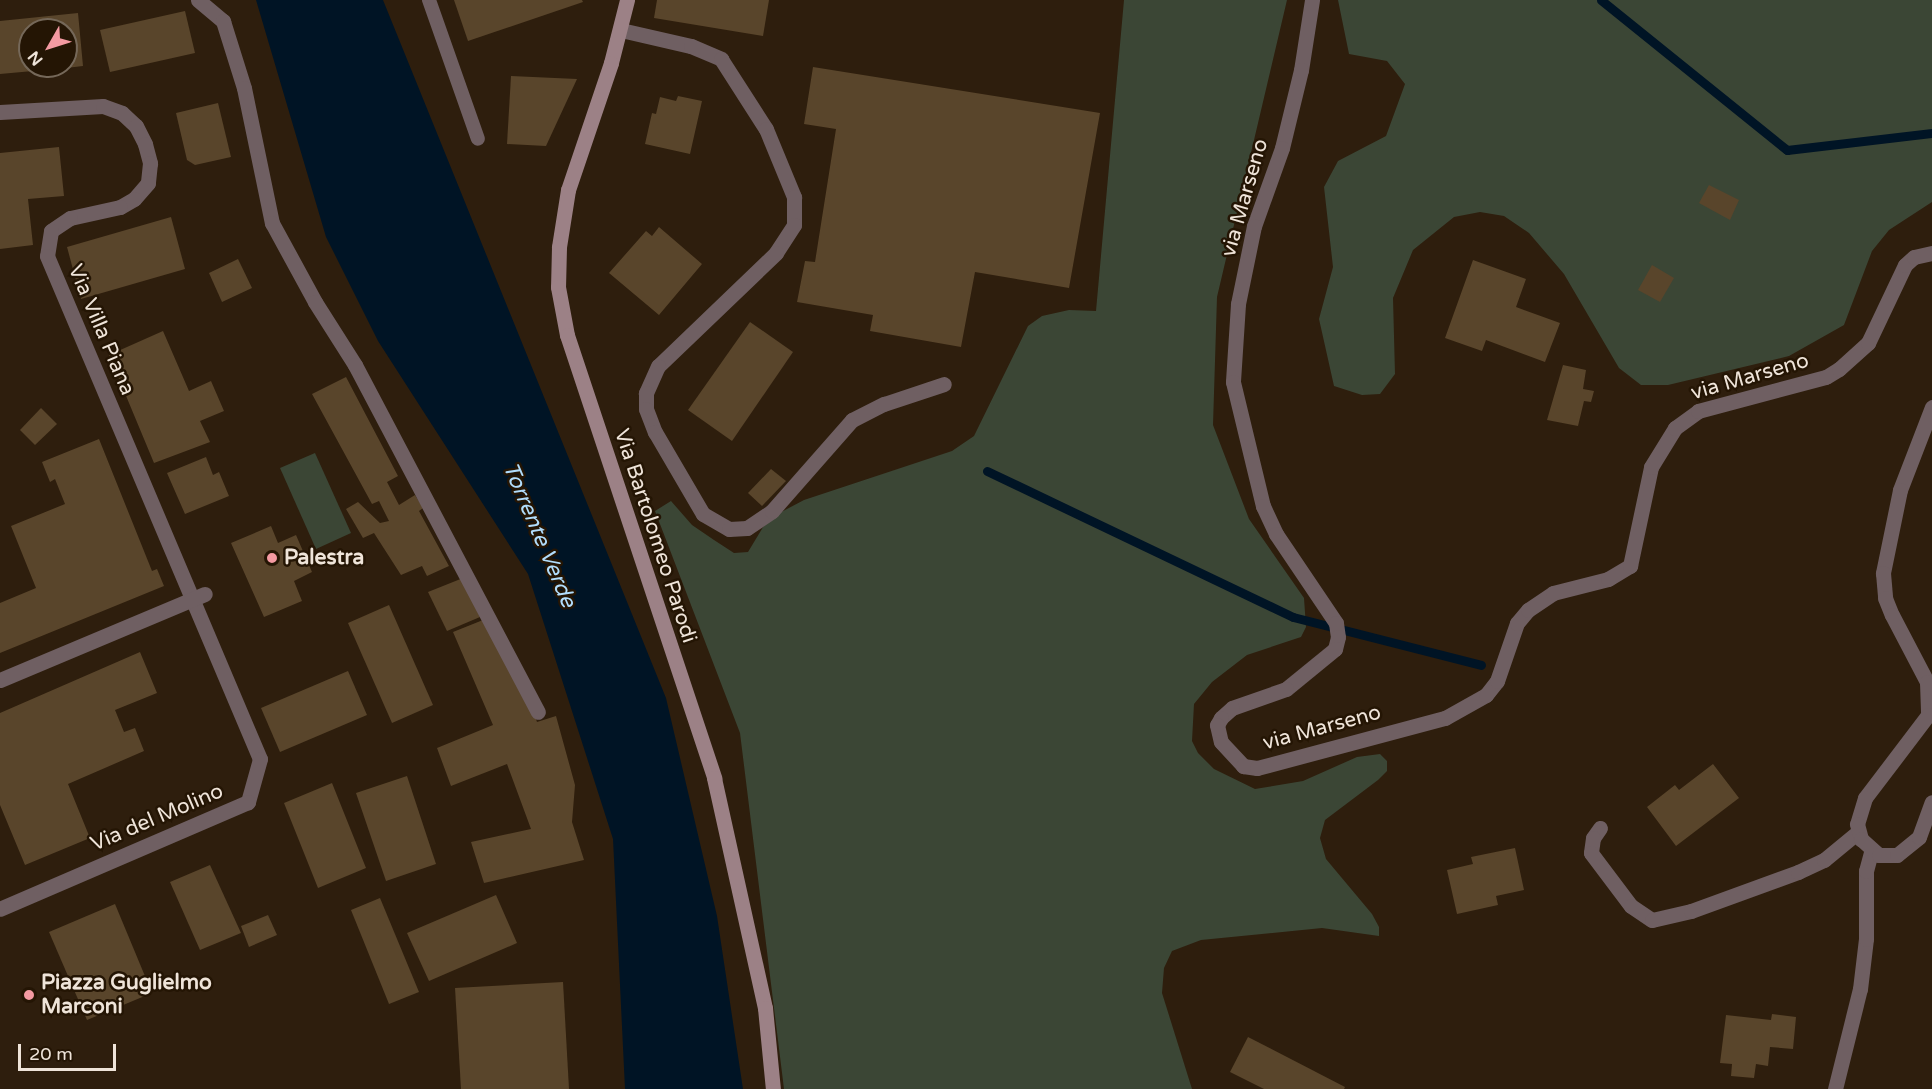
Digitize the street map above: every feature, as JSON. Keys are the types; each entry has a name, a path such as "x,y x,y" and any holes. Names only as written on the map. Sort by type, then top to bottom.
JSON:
{"main road":[{"name":"Via Bartolomeo Parodi","path":"627,0 621,30 568,190 558,247 558,287 567,335 714,778 765,1008 773,1089"}],"street":[{"path":"198,0 223,21 244,88 272,223 315,302 355,365 538,712"},
{"name":"via Marseno","path":"1312,0 1301,70 1282,148 1254,226 1238,304 1233,382 1263,506 1276,534 1336,623 1338,637 1335,649 1286,688 1232,708 1221,718 1217,725 1221,742 1243,766 1267,765 1445,718 1486,695 1497,681 1517,623 1528,610 1553,593 1608,579 1629,566 1651,467 1675,428 1698,411 1826,377 1839,369 1868,343 1905,265 1914,257 1932,253"},
{"path":"621,30 691,46 721,59 766,129 794,197 794,225 776,254 658,366 646,393 646,409 654,432 703,514 729,529 756,523 772,511 852,420 884,404 944,384"},
{"name":"Via Villa Piana","path":"0,112 104,106 122,113 136,126 150,163 148,183 134,199 120,207 70,218 51,231 47,256 198,597"},
{"path":"1932,407 1900,490 1882,573 1885,598 1892,615 1927,682 1928,715 1865,798 1857,816 1858,832 1871,852 1887,857 1906,850 1919,837 1932,802"},
{"path":"0,680 198,597"},
{"name":"Via del Molino","path":"0,909 248,802 260,759 198,597"},
{"path":"1600,828 1593,838 1591,853 1631,906 1652,920 1691,911 1798,872 1824,860 1858,832"},
{"path":"1835,1089 1860,989 1867,928 1866,871 1871,852"}],"lane":[{"path":"429,0 478,139"}],"green space":[{"path":"1124,0 1287,0 1217,297 1213,425 1249,519 1304,598 1306,627 1301,637 1247,655 1212,682 1194,704 1192,741 1198,753 1214,769 1255,789 1303,781 1357,757 1380,754 1387,761 1387,771 1378,780 1325,820 1320,838 1326,859 1372,914 1379,927 1379,936 1322,928 1201,940 1172,951 1164,968 1162,993 1192,1089 784,1089 740,733 655,511 671,501 692,525 714,540 734,553 748,552 768,519 804,500 952,451 974,436 1028,326 1042,316 1069,310 1096,311"},
{"path":"1338,0 1932,0 1932,202 1889,230 1872,251 1844,325 1789,356 1668,385 1641,385 1619,368 1564,274 1529,233 1504,216 1480,212 1454,217 1413,250 1393,298 1395,374 1380,394 1362,395 1334,386 1319,319 1333,267 1324,187 1338,161 1386,136 1405,84 1387,61 1349,54"},
{"path":"315,453 351,533 316,549 280,468"}],"water":[{"name":"Torrente Verde","path":"256,0 383,0 666,698 717,916 743,1089 625,1089 613,839 528,574 378,341 326,237"}],"building":[{"path":"454,0 582,0 583,2 468,41"},
{"path":"657,0 769,0 763,36 654,18"},
{"path":"185,11 195,53 110,72 100,30"},
{"path":"78,13 83,66 78,67 78,18 29,18"},
{"path":"18,19 18,72 0,74 0,21"},
{"path":"813,67 1100,113 1069,288 975,272 961,347 870,331 873,315 797,302 805,261 815,262 836,129 804,124"},
{"path":"511,76 577,79 546,146 507,144"},
{"path":"678,96 702,101 690,154 645,144 652,113 656,114 660,97 676,101"},
{"path":"218,103 231,157 195,165 187,160 176,113"},
{"path":"59,147 64,196 28,199 33,245 0,249 0,153"},
{"path":"1709,185 1739,200 1730,220 1699,203"},
{"path":"171,217 185,269 81,299 67,247"},
{"path":"659,227 702,264 659,315 609,273 646,231 652,236"},
{"path":"238,259 252,288 222,302 209,273"},
{"path":"1473,260 1526,279 1516,307 1560,323 1545,362 1486,340 1482,351 1445,338"},
{"path":"1652,265 1674,278 1660,302 1638,290"},
{"path":"750,322 793,352 732,441 688,410"},
{"path":"163,331 189,391 211,381 224,411 200,421 210,442 154,463 109,355"},
{"path":"1563,365 1586,370 1583,389 1594,391 1591,402 1584,401 1578,426 1547,420"},
{"path":"346,377 398,476 387,482 399,505 415,495 423,508 419,511 449,566 427,576 422,566 401,575 374,533 363,538 346,509 358,502 380,523 389,521 379,501 372,504 312,394"},
{"path":"41,408 57,424 35,445 20,430"},
{"path":"99,439 152,571 157,569 164,586 0,653 0,603 36,588 11,526 65,504 55,479 50,482 42,462"},
{"path":"206,457 213,475 219,472 229,496 185,514 167,473"},
{"path":"771,469 786,481 762,506 748,493"},
{"name":"Palestra","path":"271,526 278,543 296,535 312,572 294,581 302,601 264,617 231,543"},
{"path":"463,578 480,617 447,631 428,592"},
{"path":"389,605 433,705 392,723 348,623"},
{"path":"483,620 530,702 537,722 556,716 575,785 572,822 584,860 484,883 471,842 531,829 507,764 451,786 437,748 493,725 453,632"},
{"path":"140,652 157,693 115,710 124,732 135,728 144,751 68,784 90,838 25,865 0,805 0,713"},
{"path":"348,671 367,715 280,752 261,708"},
{"path":"1713,764 1739,798 1676,846 1647,807 1675,785 1679,790"},
{"path":"407,776 436,864 386,881 356,793"},
{"path":"332,783 366,868 318,888 284,803"},
{"path":"1515,848 1524,890 1496,896 1498,905 1457,914 1447,870 1473,864 1471,857"},
{"path":"210,865 241,933 200,950 170,882"},
{"path":"496,895 517,943 429,981 407,933"},
{"path":"380,898 419,992 389,1004 351,910"},
{"path":"115,904 152,993 87,1020 49,932"},
{"path":"268,915 277,935 249,947 241,926"},
{"path":"563,982 569,1089 461,1089 455,988"},
{"path":"1772,1014 1796,1017 1793,1049 1770,1047 1768,1066 1756,1064 1754,1078 1731,1076 1732,1064 1720,1063 1726,1015 1771,1020"},
{"path":"1248,1037 1345,1087 1344,1089 1264,1089 1230,1072"}],"waterway":[{"path":"1601,0 1787,150 1932,133"},
{"path":"987,471 1293,617 1481,665"}],"place":[{"name":"Palestra","path":"272,558"},
{"name":"Piazza Guglielmo Marconi","path":"29,995"}]}
